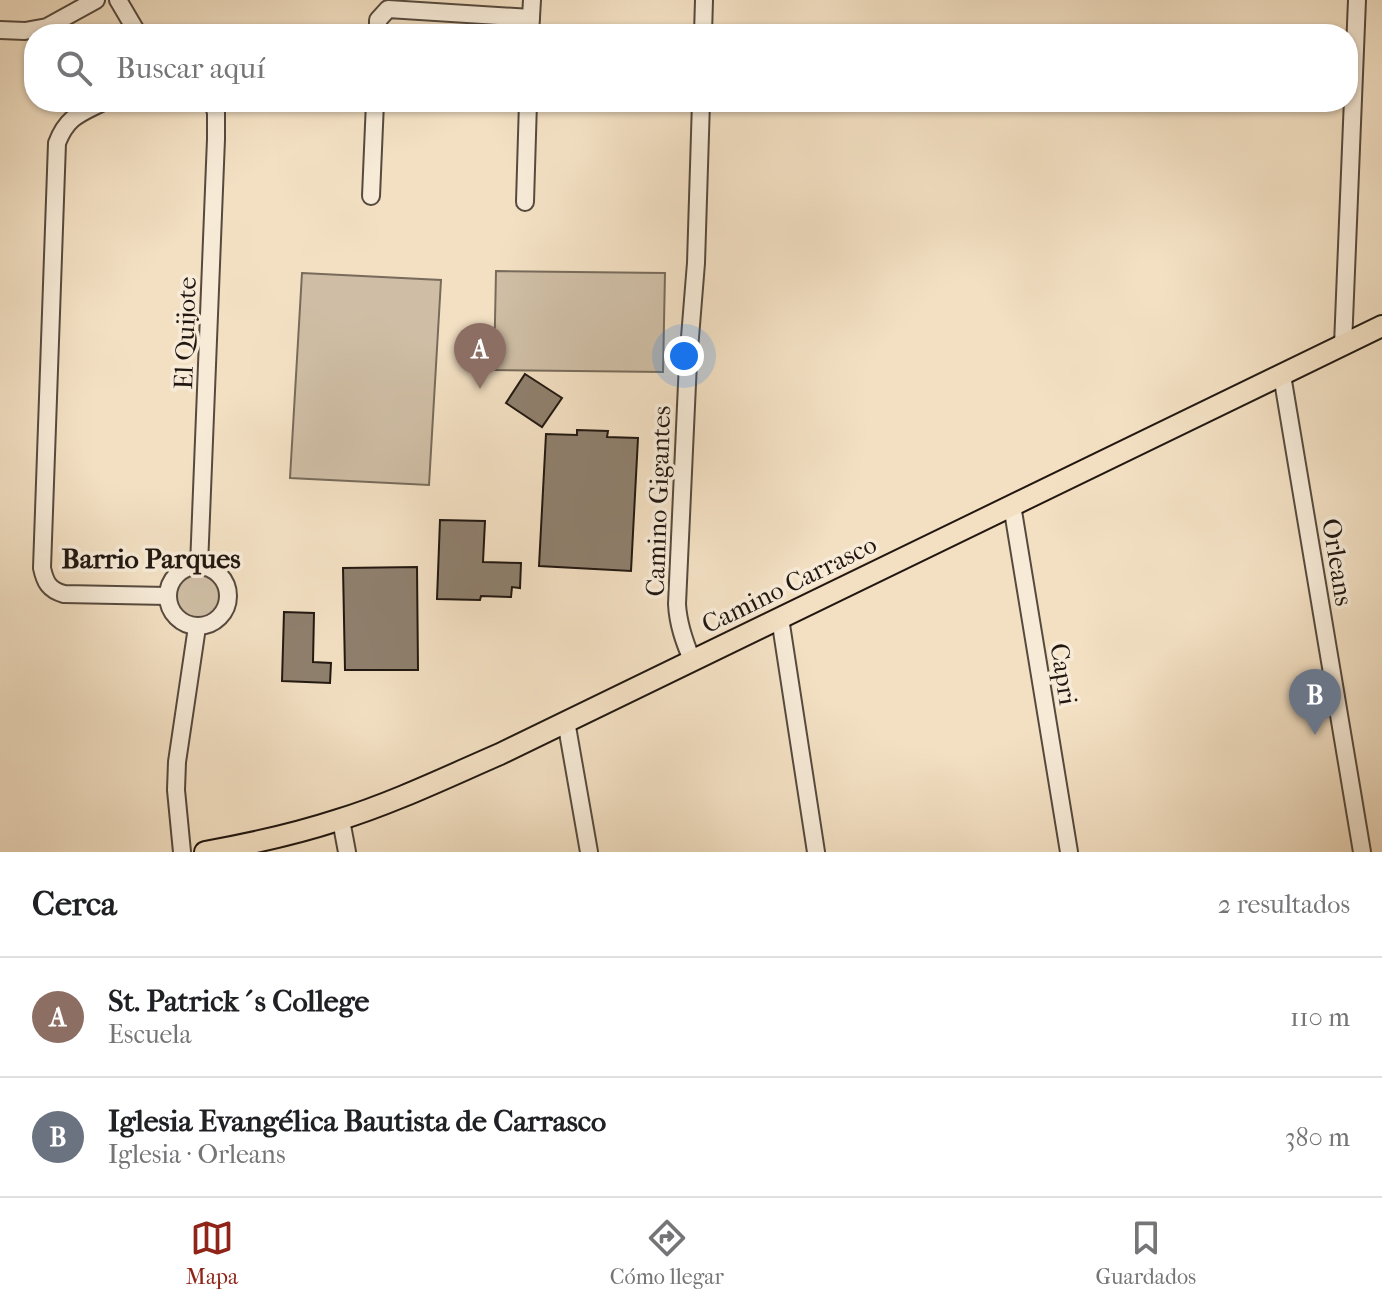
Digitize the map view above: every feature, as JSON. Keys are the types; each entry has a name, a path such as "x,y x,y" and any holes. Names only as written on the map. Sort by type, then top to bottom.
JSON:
{"main road":[{"name":"Camino Carrasco","path":"205,852 341,820 500,754 1382,326"}],"street":[{"path":"52,24 96,0"},
{"path":"118,0 132,24"},
{"path":"531,24 532,0"},
{"path":"703,24 704,0"},
{"path":"1356,24 1357,0"},
{"path":"378,24 388,9 514,24"},
{"path":"0,30 24,31"},
{"path":"85,112 69,121 57,143 42,568 48,587 64,594 168,596"},
{"name":"El Quijote","path":"199,566 216,112"},
{"path":"371,196 375,112"},
{"path":"525,202 528,112"},
{"name":"Camino Gigantes","path":"692,660 682,634 677,604 688,362 696,263 701,112"},
{"path":"1343,345 1352,112"},
{"name":"Orleans","path":"1282,375 1362,852"},
{"name":"Capri","path":"1012,505 1069,852"},
{"path":"199,566 215,571 222,578 229,597 221,616 213,623 197,627 187,624 172,612 168,596 174,578 182,571 199,566"},
{"path":"780,618 816,852"},
{"path":"182,852 176,790 177,762 197,627"},
{"path":"566,721 589,852"},
{"path":"341,820 347,852"}],"shaded area":[{"path":"496,271 665,273 663,372 494,370"},
{"path":"302,273 441,280 429,485 290,478"},
{"path":"199,572 208,573 215,579 221,586 221,604 215,611 208,617 199,618 190,617 183,611 177,604 176,595 177,586 183,579 190,573"}],"building":[{"path":"525,374 562,398 542,427 506,403"},
{"path":"577,430 608,431 607,437 638,438 631,571 539,566 546,434 577,435"},
{"path":"440,520 485,521 483,562 521,563 520,588 512,587 511,597 437,599"},
{"path":"417,567 418,670 345,670 343,568"},
{"path":"284,612 314,613 313,662 331,663 330,683 282,681"}],"place":[{"name":"St. Patrick´s College","path":"480,389"},
{"name":"Iglesia Evangélica Bautista de Carrasco","path":"1315,735"}],"district":[{"name":"Barrio Parques","path":"151,558"}]}
